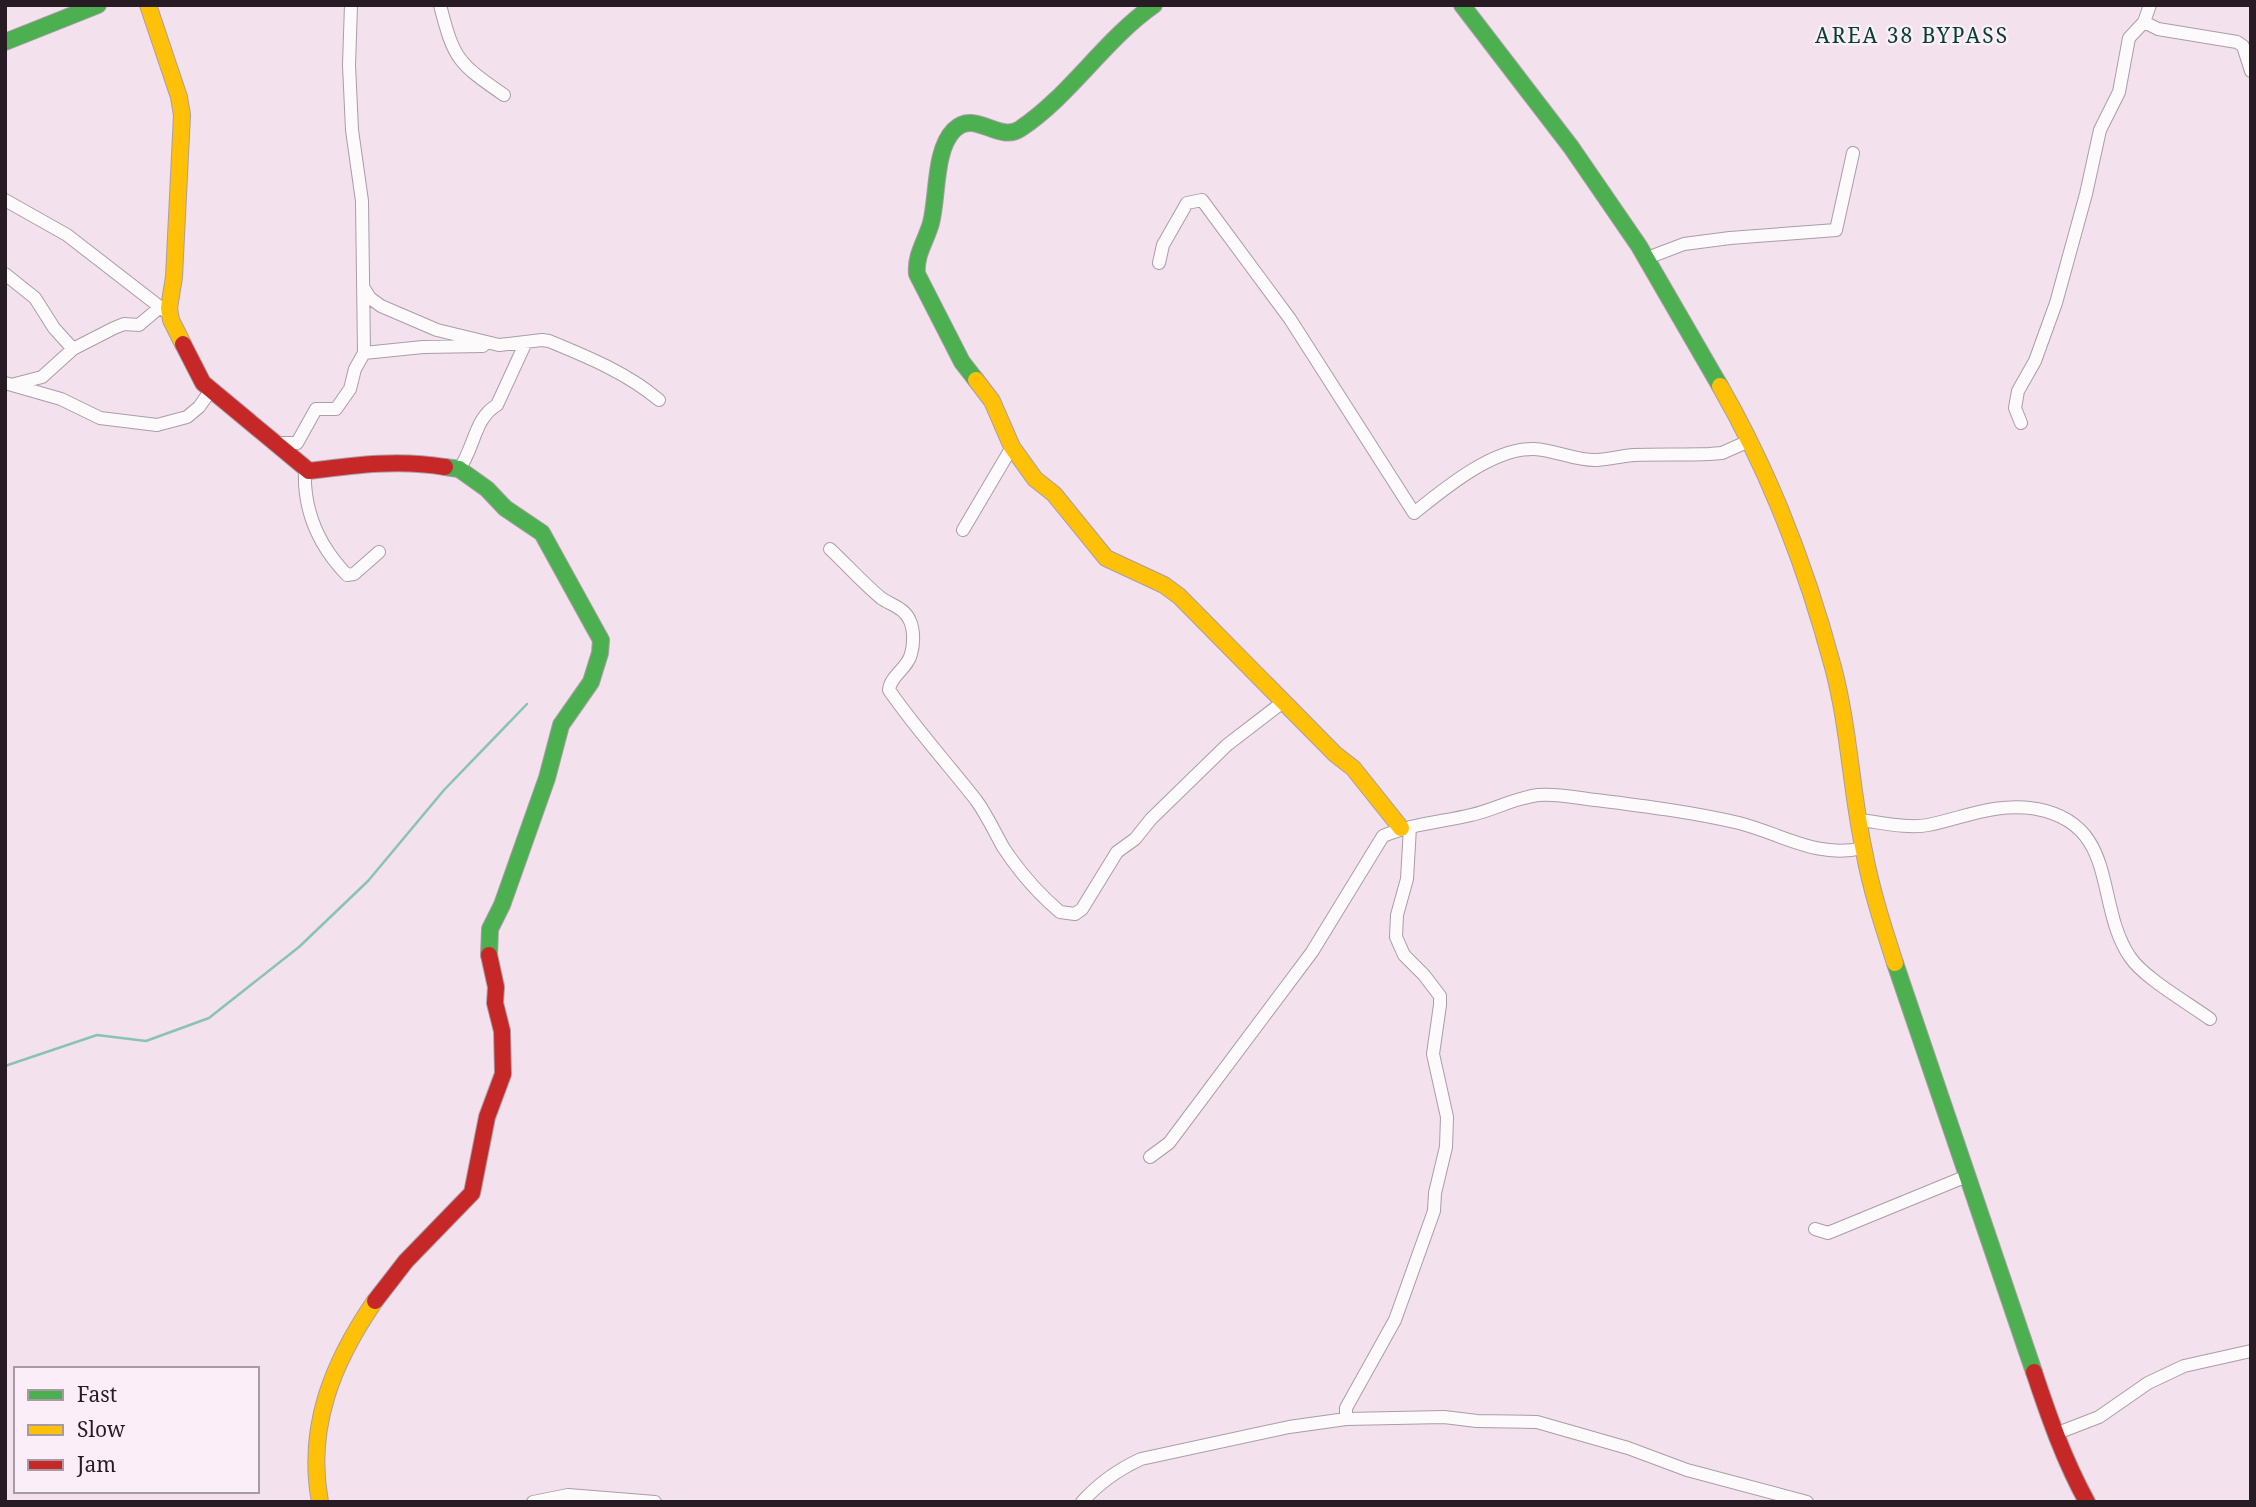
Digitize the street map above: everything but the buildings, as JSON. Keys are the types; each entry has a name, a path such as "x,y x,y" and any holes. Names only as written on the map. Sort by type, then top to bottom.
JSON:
{"main road":[{"path":"5,42 98,5"},
{"path":"148,5 183,115 176,249 164,311 203,383 305,470 383,462 415,462 459,469 487,488 505,508 542,533 601,640 602,648 591,682 561,725 547,778 502,905 490,929 488,953 502,1031 503,1074 487,1117 475,1184 472,1193 383,1289 344,1354 317,1434 315,1455 320,1502"},
{"path":"1154,5 1137,17 1078,80 1018,130 1003,133 973,122 956,128 947,139 940,162 931,222 915,265 917,274 962,362 997,410 1012,447 1035,479 1054,494 1106,558 1164,585 1179,596 1335,754 1353,768 1405,828"},
{"path":"1462,5 1577,155 1647,258 1733,409 1793,542 1833,668 1849,746 1858,820 1872,889 2055,1434 2071,1473 2087,1502"}],"street":[{"path":"272,443 297,443 316,409 336,409 350,389 355,369 365,353 362,201 352,130 349,65 351,5"},
{"path":"440,5 456,57 468,69 505,95"},
{"path":"2021,423 2015,408 2018,391 2035,361 2056,303 2086,194 2100,130 2119,92 2129,38 2144,22 2150,5"},
{"path":"2144,22 2158,29 2237,42 2243,46 2251,71"},
{"path":"1647,258 1684,244 1836,230 1853,153"},
{"path":"5,200 67,235 164,311 139,325 124,324 73,349 42,377 8,384"},
{"path":"1159,263 1163,245 1187,203 1202,200 1290,319 1414,513 1469,472 1497,458 1524,450 1547,450 1571,457 1597,460 1632,455 1722,453 1749,441"},
{"path":"5,274 36,299 54,328 73,349"},
{"path":"363,286 370,298 437,330 499,345"},
{"path":"365,353 423,347 549,341 628,378 659,400"},
{"path":"459,469 467,458 470,444 487,411 497,405 526,342"},
{"path":"8,384 61,399 100,418 157,425 187,417 199,407 211,390"},
{"path":"963,530 1012,447"},
{"path":"305,470 304,488 310,516 321,542 334,561 347,575 354,574 379,552"},
{"path":"830,549 883,599 897,606 910,621 913,639 911,657 890,683 889,690 992,823 1003,847 1059,912 1075,914 1082,909 1117,852 1135,839 1151,819 1227,746 1283,702"},
{"path":"1150,1157 1169,1143 1312,952 1383,836 1405,828 1490,811 1518,799 1540,795 1714,817 1830,852 1863,848"},
{"path":"1858,820 1917,827 1978,810 2003,807 2040,810 2072,823 2087,837 2094,851 2119,938 2132,961 2210,1019"},
{"path":"1346,1419 1346,1408 1390,1330 1425,1239 1434,1211 1435,1193 1446,1147 1447,1117 1433,1054 1440,996 1424,975 1404,956 1396,937 1397,915 1407,879 1405,828"},
{"path":"1815,1229 1828,1233 1967,1176"},
{"path":"2055,1434 2099,1417 2148,1383 2184,1366 2251,1351"},
{"path":"1082,1502 1119,1469 1141,1459 1289,1427 1346,1419 1444,1417 1477,1421 1537,1422 1628,1448 1687,1469 1807,1502"},
{"path":"533,1502 568,1495 655,1502"}],"waterway":[{"path":"5,1066 97,1035 146,1041 209,1018 299,947 368,881 444,790 527,704"}],"traffic: fast":[{"path":"5,42 98,5"},
{"path":"976,380 962,362 917,274 919,254 931,223 943,149 954,130 962,125 978,124 1003,132 1020,129 1055,100 1119,34 1154,5"},
{"path":"1462,5 1571,147 1639,246 1720,386"},
{"path":"445,467 459,469 487,489 505,508 542,533 601,640 591,682 561,725 547,778 502,905 490,929 489,955"},
{"path":"1895,963 2034,1372"}],"traffic: slow":[{"path":"148,5 179,97 182,115 174,277 169,308 171,320 183,344"},
{"path":"976,380 992,401 1012,447 1035,479 1054,494 1106,558 1164,585 1179,596 1335,754 1353,768 1401,828"},
{"path":"1720,386 1755,453 1786,523 1823,631 1843,712 1867,865 1895,963"},
{"path":"320,1502 317,1448 326,1396 347,1348 375,1301"}],"traffic: jam":[{"path":"183,344 203,383 309,471 393,463 445,467"},
{"path":"375,1301 406,1261 472,1193 487,1117 503,1074 502,1031 495,1003 496,987 489,955"},
{"path":"2034,1372 2064,1454 2087,1502"}],"district":[{"name":"AREA 38 BYPASS","path":"1912,35"}]}
